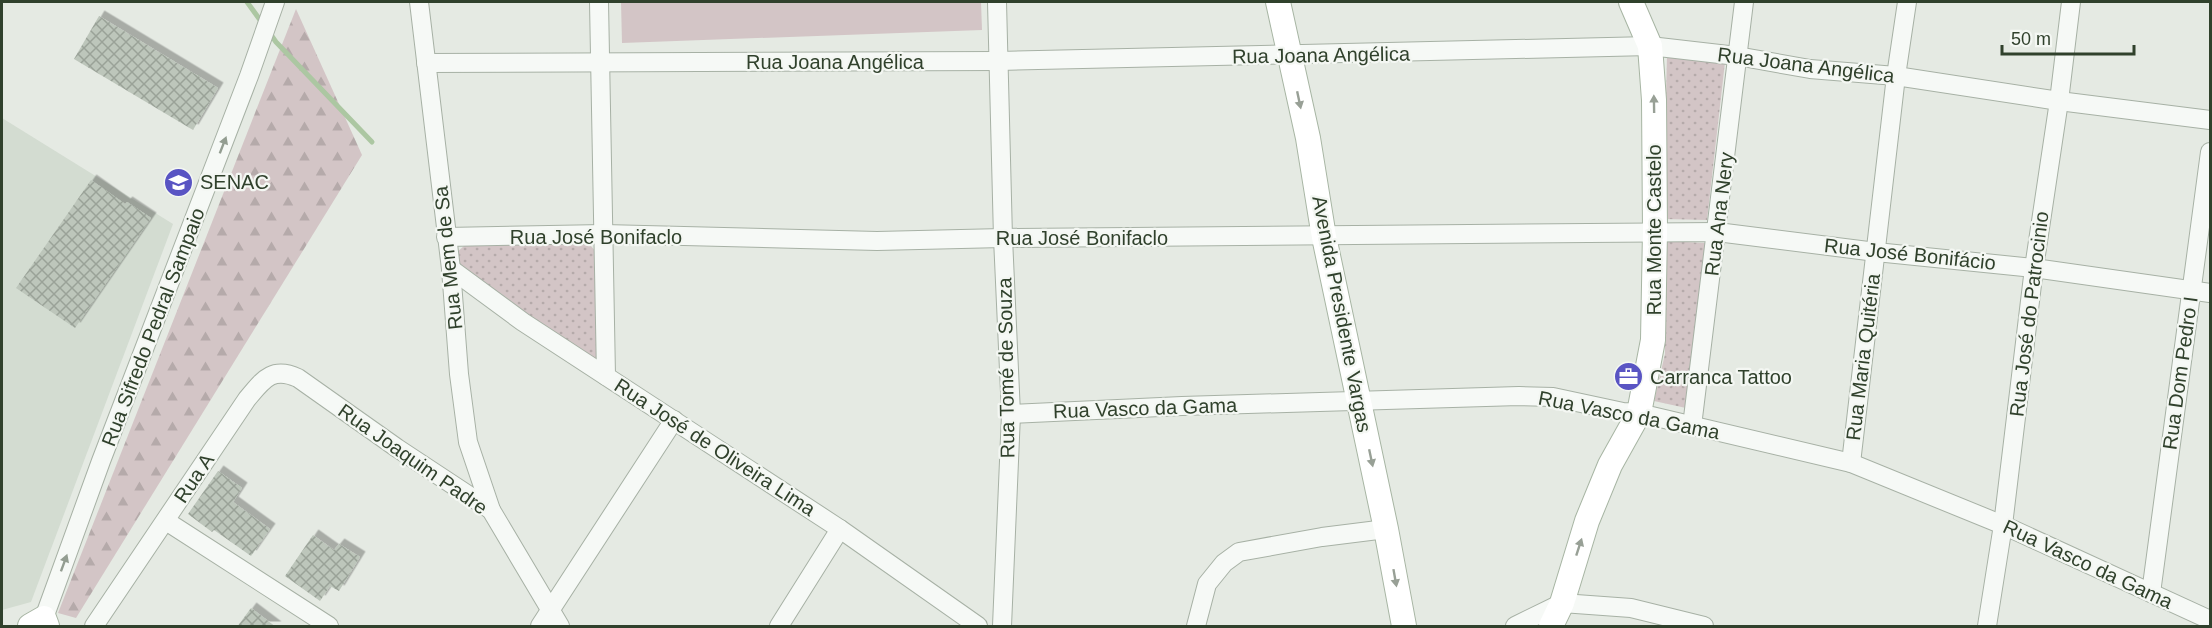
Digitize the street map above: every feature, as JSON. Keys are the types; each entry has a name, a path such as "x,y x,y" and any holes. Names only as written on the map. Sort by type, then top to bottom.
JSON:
{"main road":[{"name":"Avenida Presidente Vargas","path":"1278,2 1308,138 1324,237 1386,529 1404,627"},
{"name":"Rua Monte Castelo","path":"1551,627 1562,603 1587,521 1610,465 1639,413 1653,340 1654,100 1650,46 1631,2"}],"street":[{"name":"Rua Mem de Sa","path":"419,2 451,269 459,374 468,442 491,510"},
{"path":"599,2 606,376"},
{"name":"Rua Tomé de Souza","path":"997,2 1003,238 1011,414 1002,627"},
{"name":"Rua Ana Nery","path":"1692,426 1744,2"},
{"name":"Rua Maria Quitéria","path":"1851,463 1896,76 1907,2"},
{"name":"Rua José do Patrocinio","path":"1987,627 2004,525 2034,268 2071,2"},
{"name":"Rua Sifredo Pedral Sampaio","path":"40,624 207,187 273,7"},
{"name":"Rua Joana Angélica","path":"426,63 999,61 1650,46 1737,56 1810,69 1896,76 2059,101 2211,120"},
{"name":"Rua Dom Pedro I","path":"2151,593 2211,152"},
{"name":"Rua José Bonifaclo","path":"446,237 604,234 878,241 1717,232"},
{"name":"Rua José Bonifácio","path":"1717,232 1876,252 2034,268 2211,293"},
{"name":"Rua José de Oliveira Lima","path":"451,269 522,322 840,529 978,627"},
{"name":"Rua A","path":"94,627 247,399 263,381 273,374 287,373 315,391"},
{"name":"Rua Joaquim Padre","path":"315,391 491,510 560,627"},
{"name":"Rua Vasco da Gama","path":"1011,414 1359,401 1553,397 1623,412 1639,413 1851,463 2004,525 2211,620"},
{"path":"540,627 674,420"},
{"path":"166,521 329,627"},
{"path":"779,627 840,529"},
{"path":"1196,627 1207,584 1224,563 1239,552 1301,540 1386,529"},
{"path":"1515,627 1562,603 1631,608 1704,627"}],"shaded area":[{"path":"2,118 173,224 31,602 2,610"}],"green space":[{"path":"621,2 981,2 982,30 622,43"},
{"path":"296,9 362,155 76,618 58,613"},
{"path":"1667,55 1725,62 1707,220 1663,219"},
{"path":"570,241 589,244 598,254 597,360 462,271 456,253 464,246"},
{"path":"1665,241 1705,243 1686,408 1654,401 1665,354"}],"building":[{"path":"99,16 218,88 193,130 74,59"},
{"path":"91,180 125,204 127,202 151,218 75,328 16,288"},
{"path":"218,471 242,488 233,502 270,529 251,556 188,514"},
{"path":"313,535 334,550 339,544 360,557 339,591 330,586 320,601 285,576"},
{"path":"251,608 276,627 237,627"}],"waterway":[{"path":"247,2 263,24"},
{"path":"269,32 372,142"}],"place":[{"name":"SENAC","path":"179,182"},
{"name":"Carranca Tattoo","path":"1629,377"}]}
